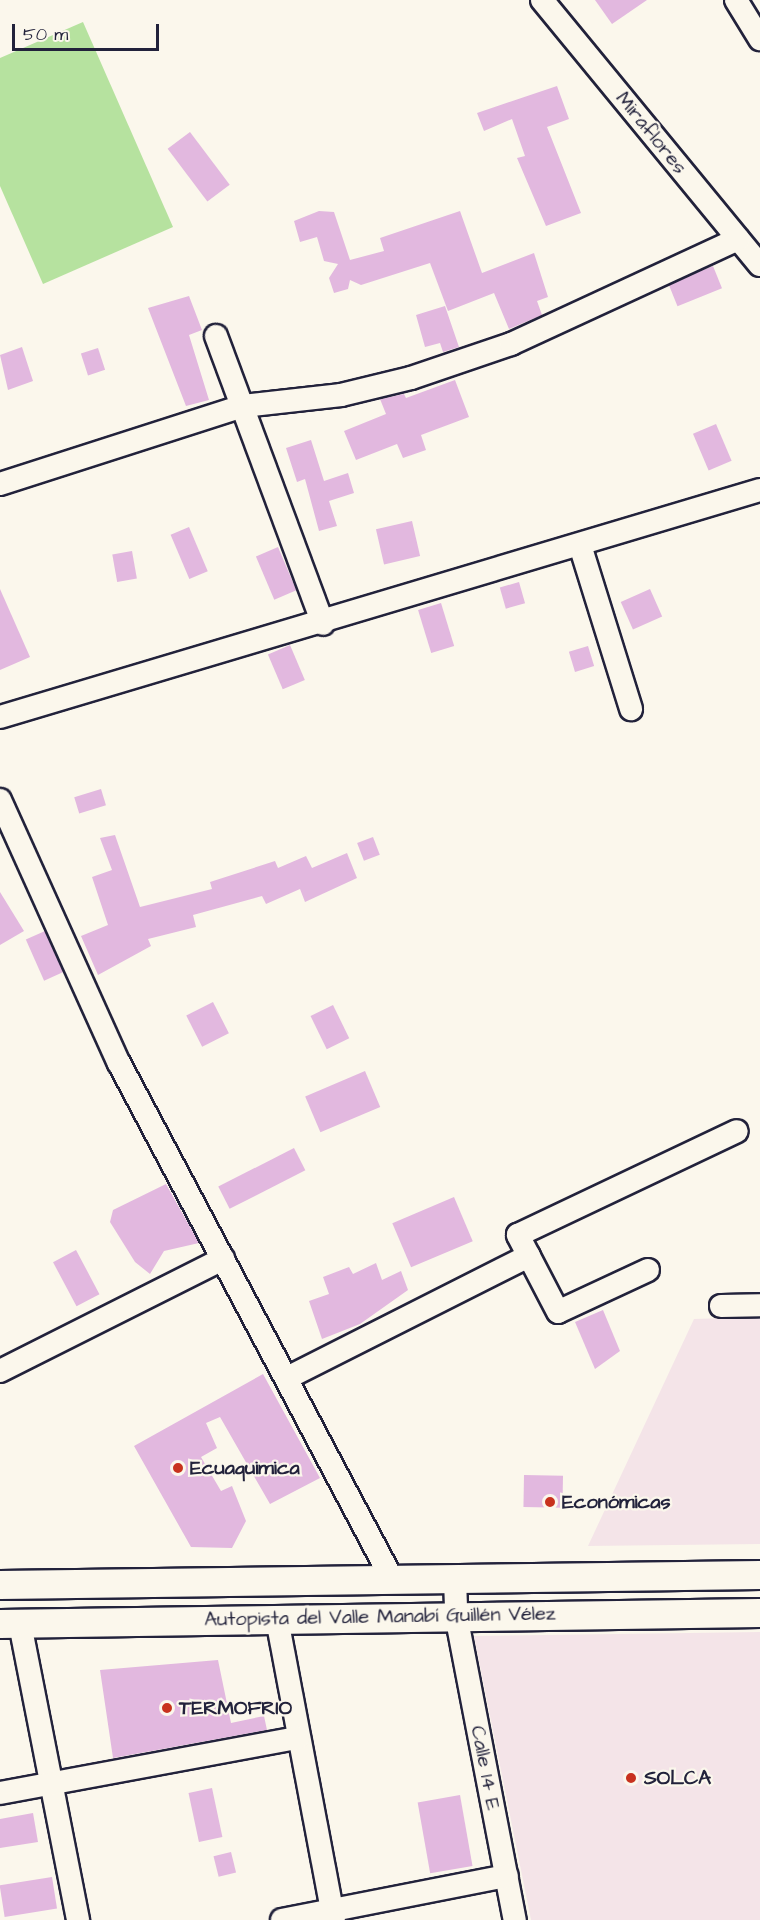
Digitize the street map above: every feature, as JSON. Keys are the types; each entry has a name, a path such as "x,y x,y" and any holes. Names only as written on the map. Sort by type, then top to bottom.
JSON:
{"main road":[{"name":"Autopista del Valle Manabí Guillén Vélez","path":"0,1586 760,1575"},
{"name":"Autopista del Valle Manabí Guillén Vélez","path":"10,1624 456,1615 760,1613"}],"street":[{"name":"Miraflores","path":"542,0 760,265"},
{"path":"736,0 760,38"},
{"path":"0,484 243,406 318,399 411,378 512,344 738,238"},
{"path":"216,336 322,624"},
{"path":"0,717 322,624 760,490"},
{"path":"580,545 631,709"},
{"path":"0,800 119,1063 392,1579"},
{"path":"648,1270 558,1312 518,1235 737,1131"},
{"path":"287,1378 528,1257"},
{"path":"0,1371 223,1259"},
{"path":"721,1306 760,1305"},
{"name":"Calle 14 E","path":"455,1579 456,1615 515,1920"},
{"path":"277,1619 333,1915"},
{"path":"10,1624 50,1783 78,1920"},
{"path":"0,1793 298,1738"},
{"path":"282,1920 333,1915 507,1876"}],"shaded area":[{"path":"760,1317 760,1544 588,1546 694,1319"},
{"name":"SOLCA","path":"760,1632 760,1920 531,1920 474,1636"}],"green space":[{"path":"83,22 173,227 43,284 0,186 0,58"}],"building":[{"path":"595,0 647,0 612,24"},
{"path":"557,86 569,119 547,127 581,213 546,226 517,158 525,156 512,119 484,131 477,113"},
{"path":"190,132 230,185 207,202 168,149"},
{"path":"319,211 334,212 350,260 384,251 380,238 460,211 482,273 534,253 548,297 537,301 542,315 509,329 494,293 448,311 430,263 361,285 350,280 348,289 334,293 329,278 338,264 324,261 317,237 300,242 294,221"},
{"path":"713,266 722,288 677,306 668,284"},
{"path":"189,296 202,330 189,335 209,400 186,406 148,308"},
{"path":"445,306 459,347 443,352 440,343 425,347 416,315"},
{"path":"22,347 33,381 8,390 0,355"},
{"path":"98,348 105,370 88,375 81,354"},
{"path":"455,380 469,417 421,435 426,450 403,458 397,444 356,460 344,431 386,414 380,399 404,394 406,398"},
{"path":"716,424 732,461 709,471 693,434"},
{"path":"311,440 324,481 348,473 354,493 329,501 337,526 319,531 305,479 297,482 286,448"},
{"path":"412,521 420,556 384,564 376,529"},
{"path":"189,527 208,571 189,579 171,535"},
{"path":"278,547 296,590 274,600 256,556"},
{"path":"132,551 137,579 117,582 112,554"},
{"path":"519,582 525,603 506,609 500,588"},
{"path":"0,589 30,657 0,670"},
{"path":"650,589 662,616 633,629 621,602"},
{"path":"441,603 454,646 431,653 418,610"},
{"path":"290,645 305,680 283,689 268,654"},
{"path":"588,646 594,666 575,672 569,652"},
{"path":"101,789 106,805 79,813 74,797"},
{"path":"115,835 140,907 212,889 210,882 275,861 278,868 306,856 312,868 347,853 357,878 305,902 300,889 266,904 262,896 193,915 196,927 148,939 151,946 98,975 81,936 108,925 92,877 112,870 100,838"},
{"path":"373,837 380,855 364,861 357,843"},
{"path":"0,892 24,931 0,945"},
{"path":"45,931 63,972 44,981 26,940"},
{"path":"213,1002 229,1033 202,1047 186,1016"},
{"path":"333,1005 349,1038 327,1049 311,1016"},
{"path":"365,1071 380,1107 320,1132 305,1096"},
{"path":"294,1148 305,1170 230,1209 218,1187"},
{"path":"166,1184 199,1243 164,1251 150,1274 135,1262 110,1222 113,1210"},
{"path":"454,1197 473,1241 411,1267 392,1223"},
{"path":"76,1250 99,1294 77,1306 53,1262"},
{"path":"376,1263 382,1280 401,1271 408,1290 360,1324 322,1339 309,1301 329,1294 323,1277 349,1267 353,1274"},
{"path":"603,1310 620,1351 595,1369 575,1322"},
{"path":"263,1374 320,1478 270,1504 220,1417 206,1423 217,1448 201,1457 221,1491 232,1486 246,1521 232,1548 191,1547 134,1446"},
{"path":"524,1475 563,1476 562,1508 523,1507"},
{"name":"TERMOFRIO","path":"218,1660 231,1723 264,1716 267,1730 113,1758 100,1670"},
{"path":"212,1788 222,1837 199,1842 189,1793"},
{"path":"460,1795 473,1866 430,1873 418,1802"},
{"path":"33,1813 38,1842 0,1848 0,1819"},
{"path":"231,1852 236,1872 219,1877 214,1856"},
{"path":"52,1877 57,1909 5,1917 0,1885"}],"place":[{"name":"Ecuaquimica","path":"178,1468"},
{"name":"Económicas","path":"550,1502"},
{"name":"TERMOFRIO","path":"167,1708"},
{"name":"SOLCA","path":"631,1778"}]}
